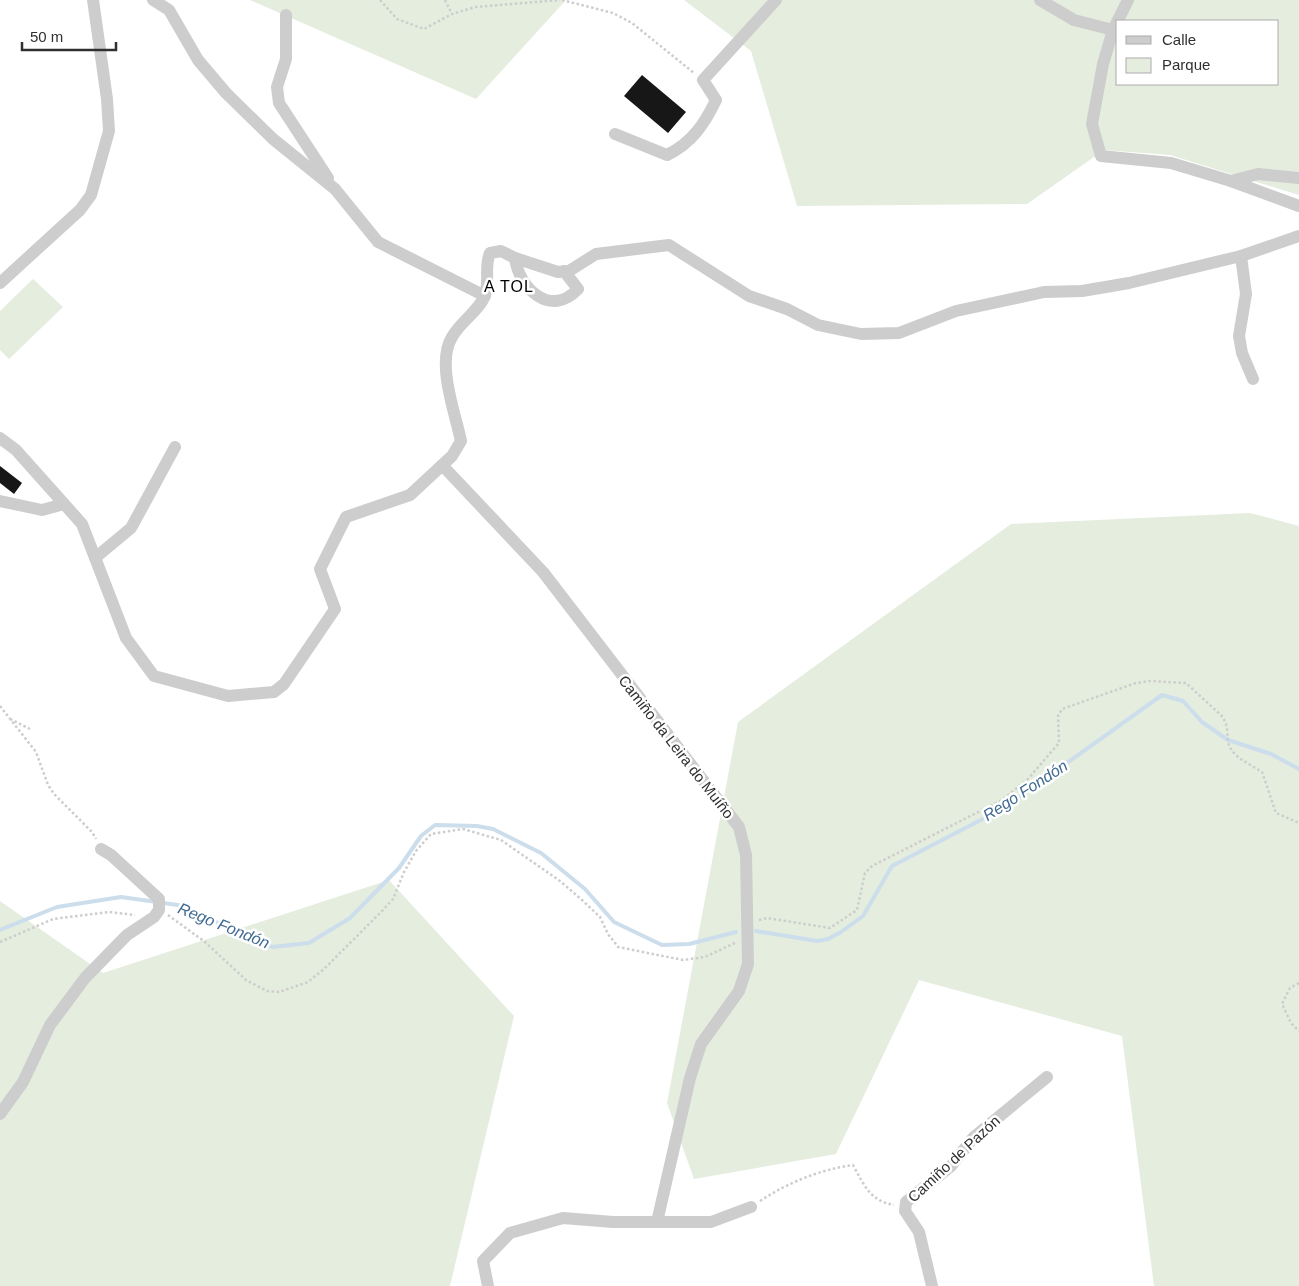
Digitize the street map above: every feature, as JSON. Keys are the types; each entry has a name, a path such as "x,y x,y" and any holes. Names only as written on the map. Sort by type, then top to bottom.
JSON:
{"street":[{"path":"0,283 80,210 91,195 109,131 107,99 93,0"},
{"path":"153,0 169,10 198,60 226,93 273,139 335,189"},
{"path":"616,134 667,155 677,150 704,125 716,100 703,80 776,0"},
{"path":"1040,0 1074,20 1114,30"},
{"path":"1119,20 1128,0"},
{"path":"286,14 286,59 277,87 280,103 335,189 378,242 485,296"},
{"path":"1116,26 1103,64 1092,124 1101,156 1171,163 1231,181 1299,206"},
{"path":"1231,181 1258,174 1299,178"},
{"path":"0,438 16,450 82,524 126,638 154,676 228,696 274,692 284,684 335,609 320,569 346,517 410,495 452,456 462,441 444,361 451,337 485,296 488,280 486,260 490,253 501,251 515,258 558,272 569,271 596,254 669,245 749,296 787,308 818,326 861,334 899,333 956,311 1044,292 1082,291 1129,283 1241,256 1299,236"},
{"path":"1241,256 1246,294 1239,336 1242,353 1253,379"},
{"path":"515,258 517,271 524,286 543,299 555,302 571,296 578,289 564,270"},
{"path":"96,558 131,528 175,447"},
{"name":"Camiño da Leira do Muíño","path":"442,465 543,572 739,827 746,855 748,964 739,990 701,1044 690,1078 657,1222"},
{"path":"0,501 42,510 64,504"},
{"path":"0,1114 23,1082 50,1025 85,978 127,935 156,913 159,899 111,855 101,849"},
{"name":"Camiño de Pazón","path":"932,1286 919,1232 905,1210 906,1202 951,1166 973,1138 1047,1078"},
{"path":"488,1286 483,1261 510,1233 563,1218 613,1222 711,1222 750,1207"}],"path":[{"path":"380,0 397,19 424,29 452,14 475,7 561,0 613,13 632,23 703,80"},
{"path":"445,0 452,14"},
{"path":"0,942 53,919 109,912 156,913 199,936 246,980 267,991 279,992 308,982 324,969 382,911 393,899 404,872 416,851 431,834 463,829 501,840 560,881 600,917 608,934 618,947 683,960 705,957 729,946 746,931 767,918 826,928 841,922 857,910 865,873 872,866 1002,800 1028,779 1059,743 1058,716 1062,708 1150,681 1186,683 1223,717 1227,727 1228,743 1232,751 1239,758 1262,772 1276,813 1299,823"},
{"path":"0,706 36,752 48,785 54,794 92,832 101,849"},
{"path":"9,718 30,729"},
{"path":"1299,982 1290,988 1282,1004 1291,1023 1299,1031"},
{"path":"750,1207 780,1187 835,1168 853,1165 867,1191 876,1199 906,1207"}],"green space":[{"path":"250,0 566,0 476,99"},
{"path":"684,0 1299,0 1299,195 1170,155 1104,150 1027,204 797,206 751,51"},
{"path":"33,279 63,307 9,359 0,350 0,311"},
{"path":"1250,513 1299,526 1299,1286 1154,1286 1122,1036 919,980 836,1154 694,1179 667,1103 738,722 1011,524"},
{"path":"389,880 514,1016 450,1286 0,1286 0,901 103,973"}],"building":[{"path":"642,75 686,112 668,133 624,96"},
{"path":"0,466 22,483 14,494 0,483"}],"waterway":[{"name":"Rego Fondón","path":"756,931 817,941 828,939 841,932 863,916 892,866 1004,808 1162,695 1183,701 1202,722 1228,740 1271,754 1299,769"},
{"name":"Rego Fondón","path":"163,903 178,905 272,947 309,943 350,918 399,868 421,836 435,825 477,826 493,829 541,853 585,889 614,922 662,945 689,944 736,932"},
{"name":"Rego Fondón","path":"0,930 57,907 121,897 157,902"}],"district":[{"name":"A TOL","path":"509,286"}]}
